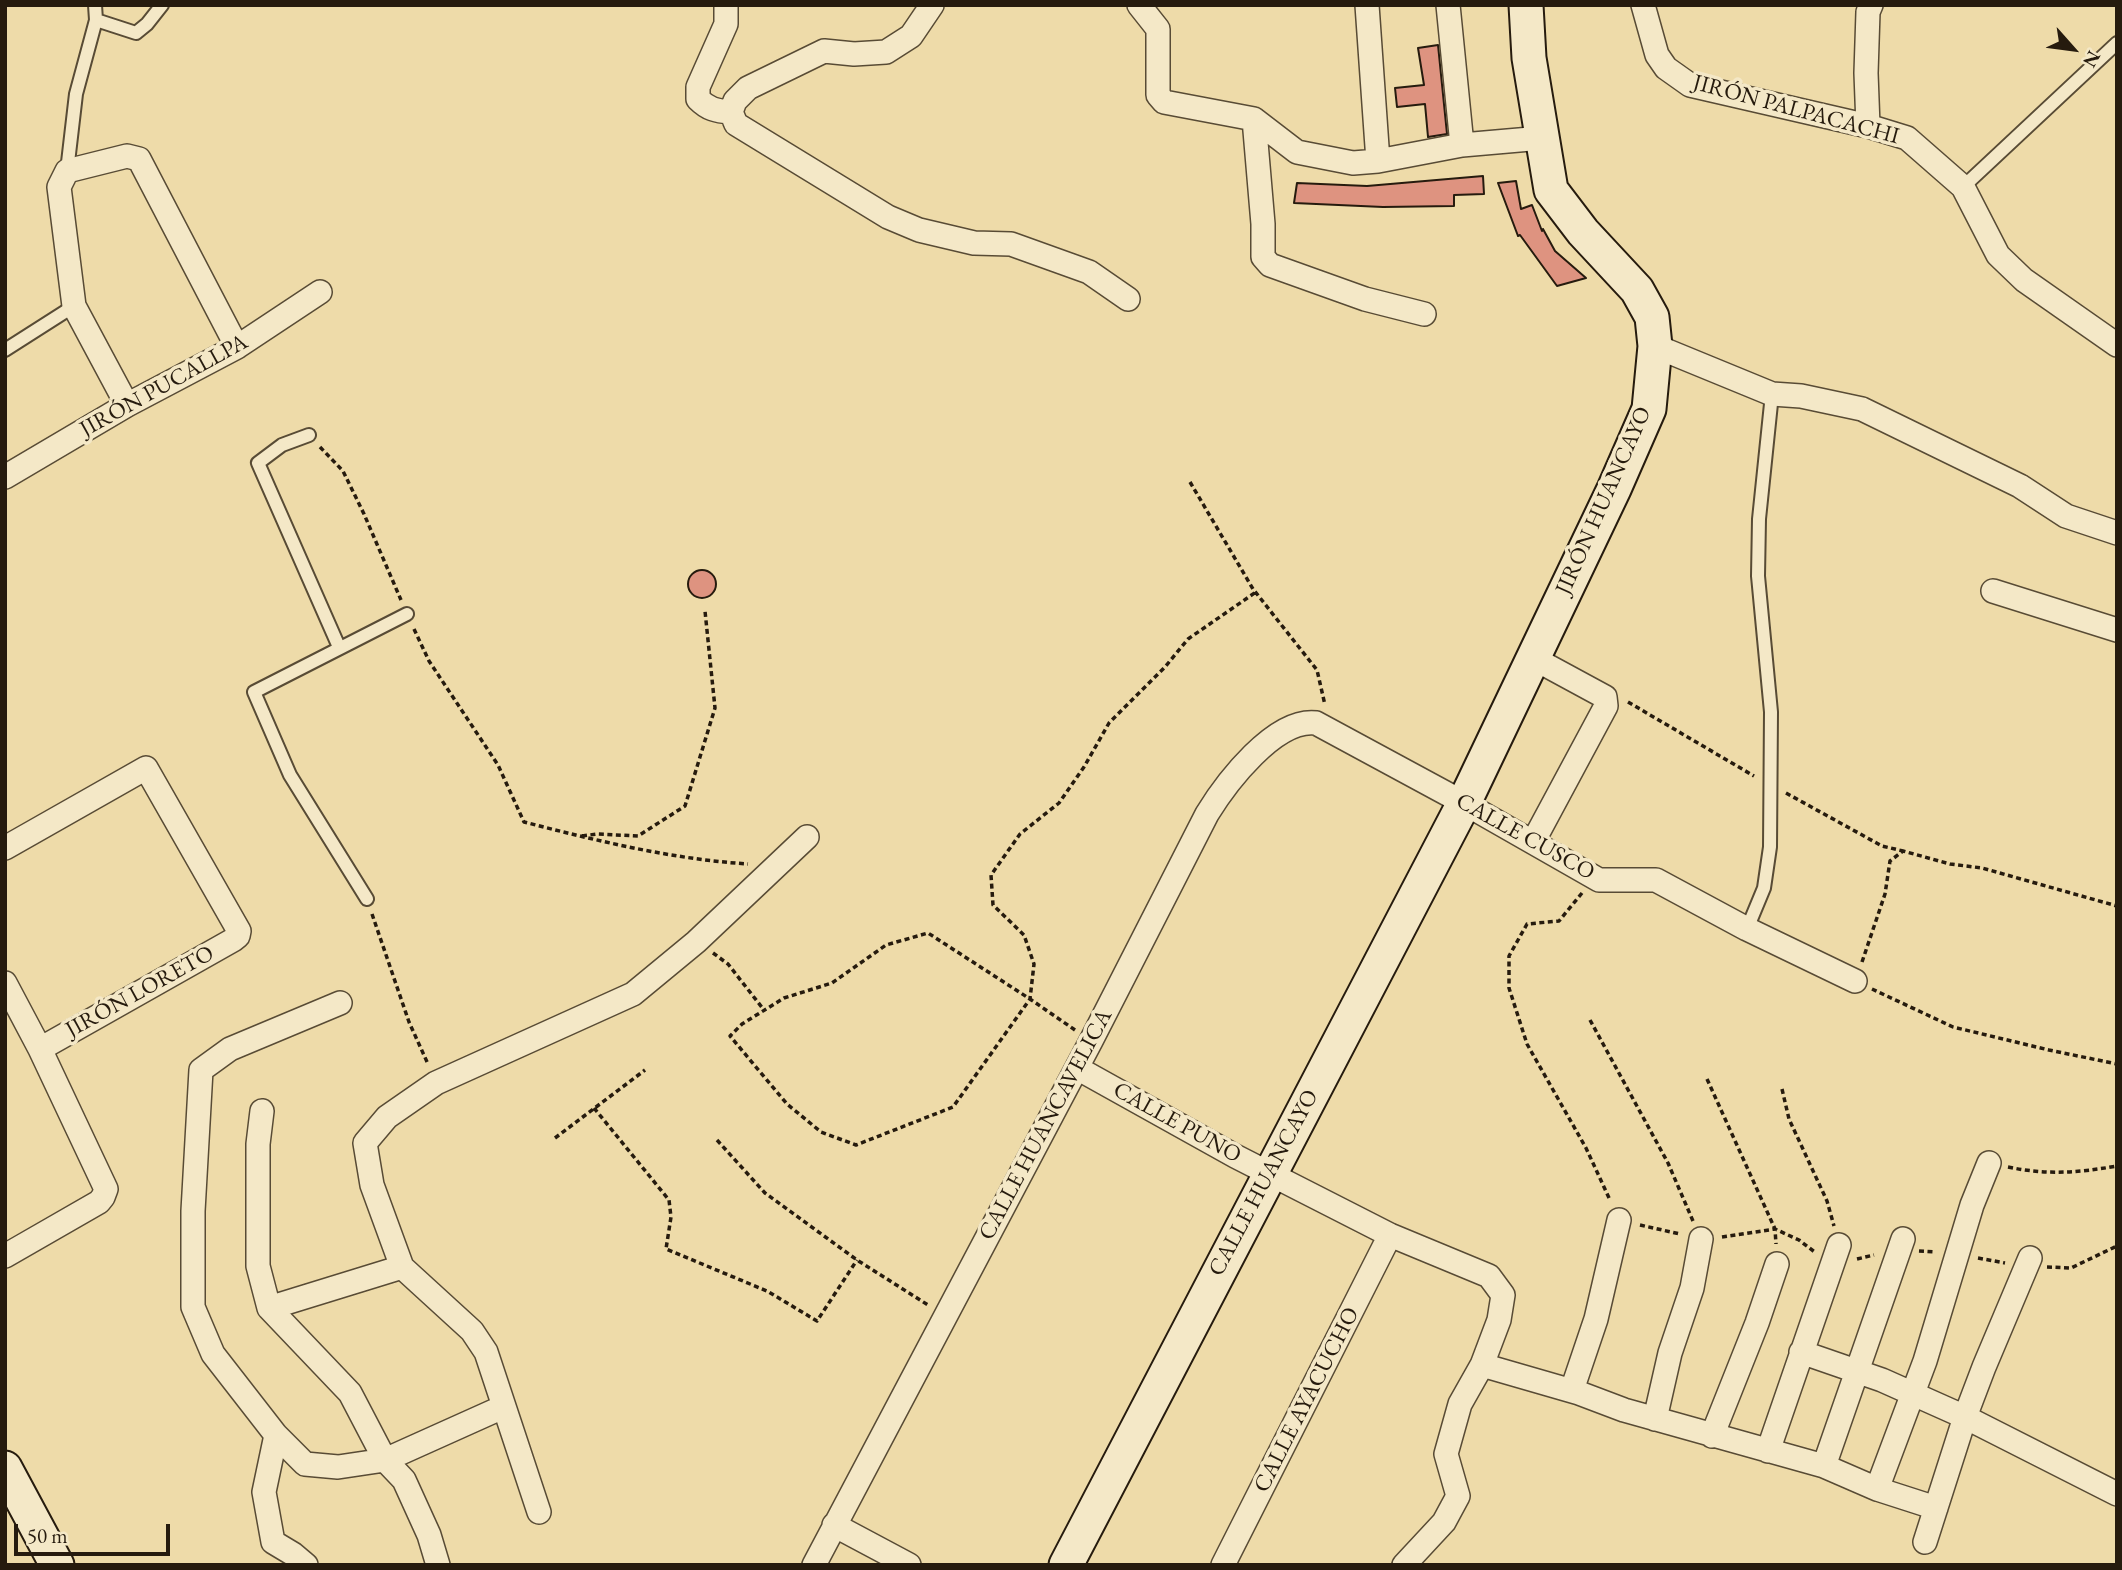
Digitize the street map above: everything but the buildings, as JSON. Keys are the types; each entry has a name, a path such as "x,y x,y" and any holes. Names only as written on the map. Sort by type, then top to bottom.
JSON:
{"street":[{"path":"726,5 726,24 698,87 698,99 716,111 731,111"},
{"path":"932,5 911,36 886,52 854,54 824,51 748,88 735,101 731,111 736,124 888,217 919,230 974,243 1011,243 1089,272 1128,299"},
{"path":"1139,5 1158,29 1158,95 1164,102 1254,119 1297,152 1353,163 1462,145 1542,138"},
{"path":"1367,5 1378,161"},
{"path":"1448,5 1462,145"},
{"name":"JIRÓN HUANCAYO","path":"1464,803 1614,489 1649,409 1655,346 1652,317 1637,290 1583,232 1551,190 1529,58 1526,5"},
{"name":"JIRÓN PALPACACHI","path":"1643,5 1657,55 1666,68 1690,85 1868,126 1907,138 1963,187 1998,255 2024,280 2117,345"},
{"path":"1868,126 1866,74 1868,12 1871,5"},
{"path":"1254,119 1263,224 1263,257 1269,265 1365,299 1424,314"},
{"path":"127,405 74,306 59,187 67,171 127,156 139,159 237,347"},
{"name":"JIRÓN PUCALLPA","path":"5,477 127,405 237,347 320,292"},
{"path":"1655,346 1772,394 1801,396 1862,409 2020,486 2066,516 2117,533"},
{"path":"1993,591 2117,630"},
{"path":"1533,658 1605,697 1606,706 1533,842"},
{"name":"CALLE HUANCAVELICA","path":"818,1557 1216,799 1247,761 1291,727 1300,723 1323,727"},
{"name":"CALLE CUSCO","path":"1323,727 1599,880 1656,880 1747,929 1855,981"},
{"name":"JIRÓN LORETO","path":"5,848 146,768 237,926 239,934 233,940 40,1049"},
{"name":"CALLE HUANCAYO","path":"1066,1565 1464,803"},
{"path":"539,1512 486,1352 472,1331 401,1267 372,1185 365,1143 387,1117 436,1083 633,994 696,942 807,837"},
{"path":"5,983 105,1185 104,1195 99,1202 5,1256"},
{"path":"340,1003 230,1049 201,1069 193,1211 193,1307 213,1354 275,1435 305,1464 338,1466 384,1460 503,1407"},
{"name":"CALLE PUNO","path":"1077,1068 1269,1174 1390,1235 1489,1276 1503,1295 1499,1320 1482,1365"},
{"path":"262,1111 258,1144 258,1266 269,1308 350,1393 384,1460 404,1480 429,1535 438,1565"},
{"path":"1877,1489 1925,1361 1972,1205 1989,1163"},
{"path":"1572,1391 1596,1319 1619,1220"},
{"name":"CALLE AYACUCHO","path":"1223,1565 1390,1235"},
{"path":"1655,1419 1670,1353 1692,1288 1701,1239"},
{"path":"1824,1466 1901,1244"},
{"path":"1768,1451 1835,1255"},
{"path":"1925,1542 1984,1367 2029,1263"},
{"path":"1712,1436 1757,1323 1777,1264"},
{"path":"269,1308 401,1267"},
{"path":"1801,1352 1912,1394 2117,1494"},
{"path":"1404,1565 1444,1522 1458,1496 1446,1454 1460,1404 1482,1365 1572,1391 1623,1410 1824,1466 1877,1489 1936,1508"},
{"path":"275,1435 264,1492 272,1542 293,1553 306,1565"},
{"path":"8,1481 57,1565"},
{"path":"834,1525 909,1565"},
{"path":"795,1565 818,1557"}],"lane":[{"path":"67,171 76,94 96,20 95,5"},
{"path":"96,20 136,33 162,5"},
{"path":"1963,187 2117,43"},
{"path":"5,350 74,306"},
{"path":"1747,929 1764,888 1770,847 1771,712 1758,576 1759,519 1772,394"},
{"path":"309,435 282,446 258,463 339,647"},
{"path":"367,899 290,775 254,692 407,614"}],"path":[{"path":"309,435 343,471 429,661 498,765 524,822 623,847 704,861 778,866"},
{"path":"1190,482 1256,593 1317,670 1323,727"},
{"path":"1091,1041 1030,999 928,933 886,945 832,983 784,998 742,1024 730,1036 787,1104 821,1132 856,1145 953,1107 1030,999 1034,964 1024,935 993,905 990,875 1020,834 1059,803 1109,723 1165,667 1188,639 1256,593"},
{"path":"580,836 638,836 685,807 715,708 705,611"},
{"path":"2117,906 1982,868 1950,864 1903,851 1891,861 1885,894 1855,981 1953,1027 2117,1064"},
{"path":"1591,875 1581,894 1559,921 1527,924 1508,956 1510,988 1527,1044 1586,1148 1619,1220 1701,1239 1775,1229 1835,1255 1901,1244 2071,1268 2117,1246"},
{"path":"367,899 409,1022 436,1083"},
{"path":"696,942 727,964 764,1010"},
{"path":"1590,1020 1668,1163 1701,1239"},
{"path":"555,1138 645,1070"},
{"path":"1707,1079 1775,1229 1777,1264"},
{"path":"1782,1089 1789,1119 1827,1201 1835,1255"},
{"path":"594,1108 669,1200 671,1217 666,1249 767,1291 817,1321 857,1261"},
{"path":"718,1140 765,1193 857,1261 945,1316"},
{"path":"1989,1163 2028,1171 2078,1173 2117,1166"}]}
